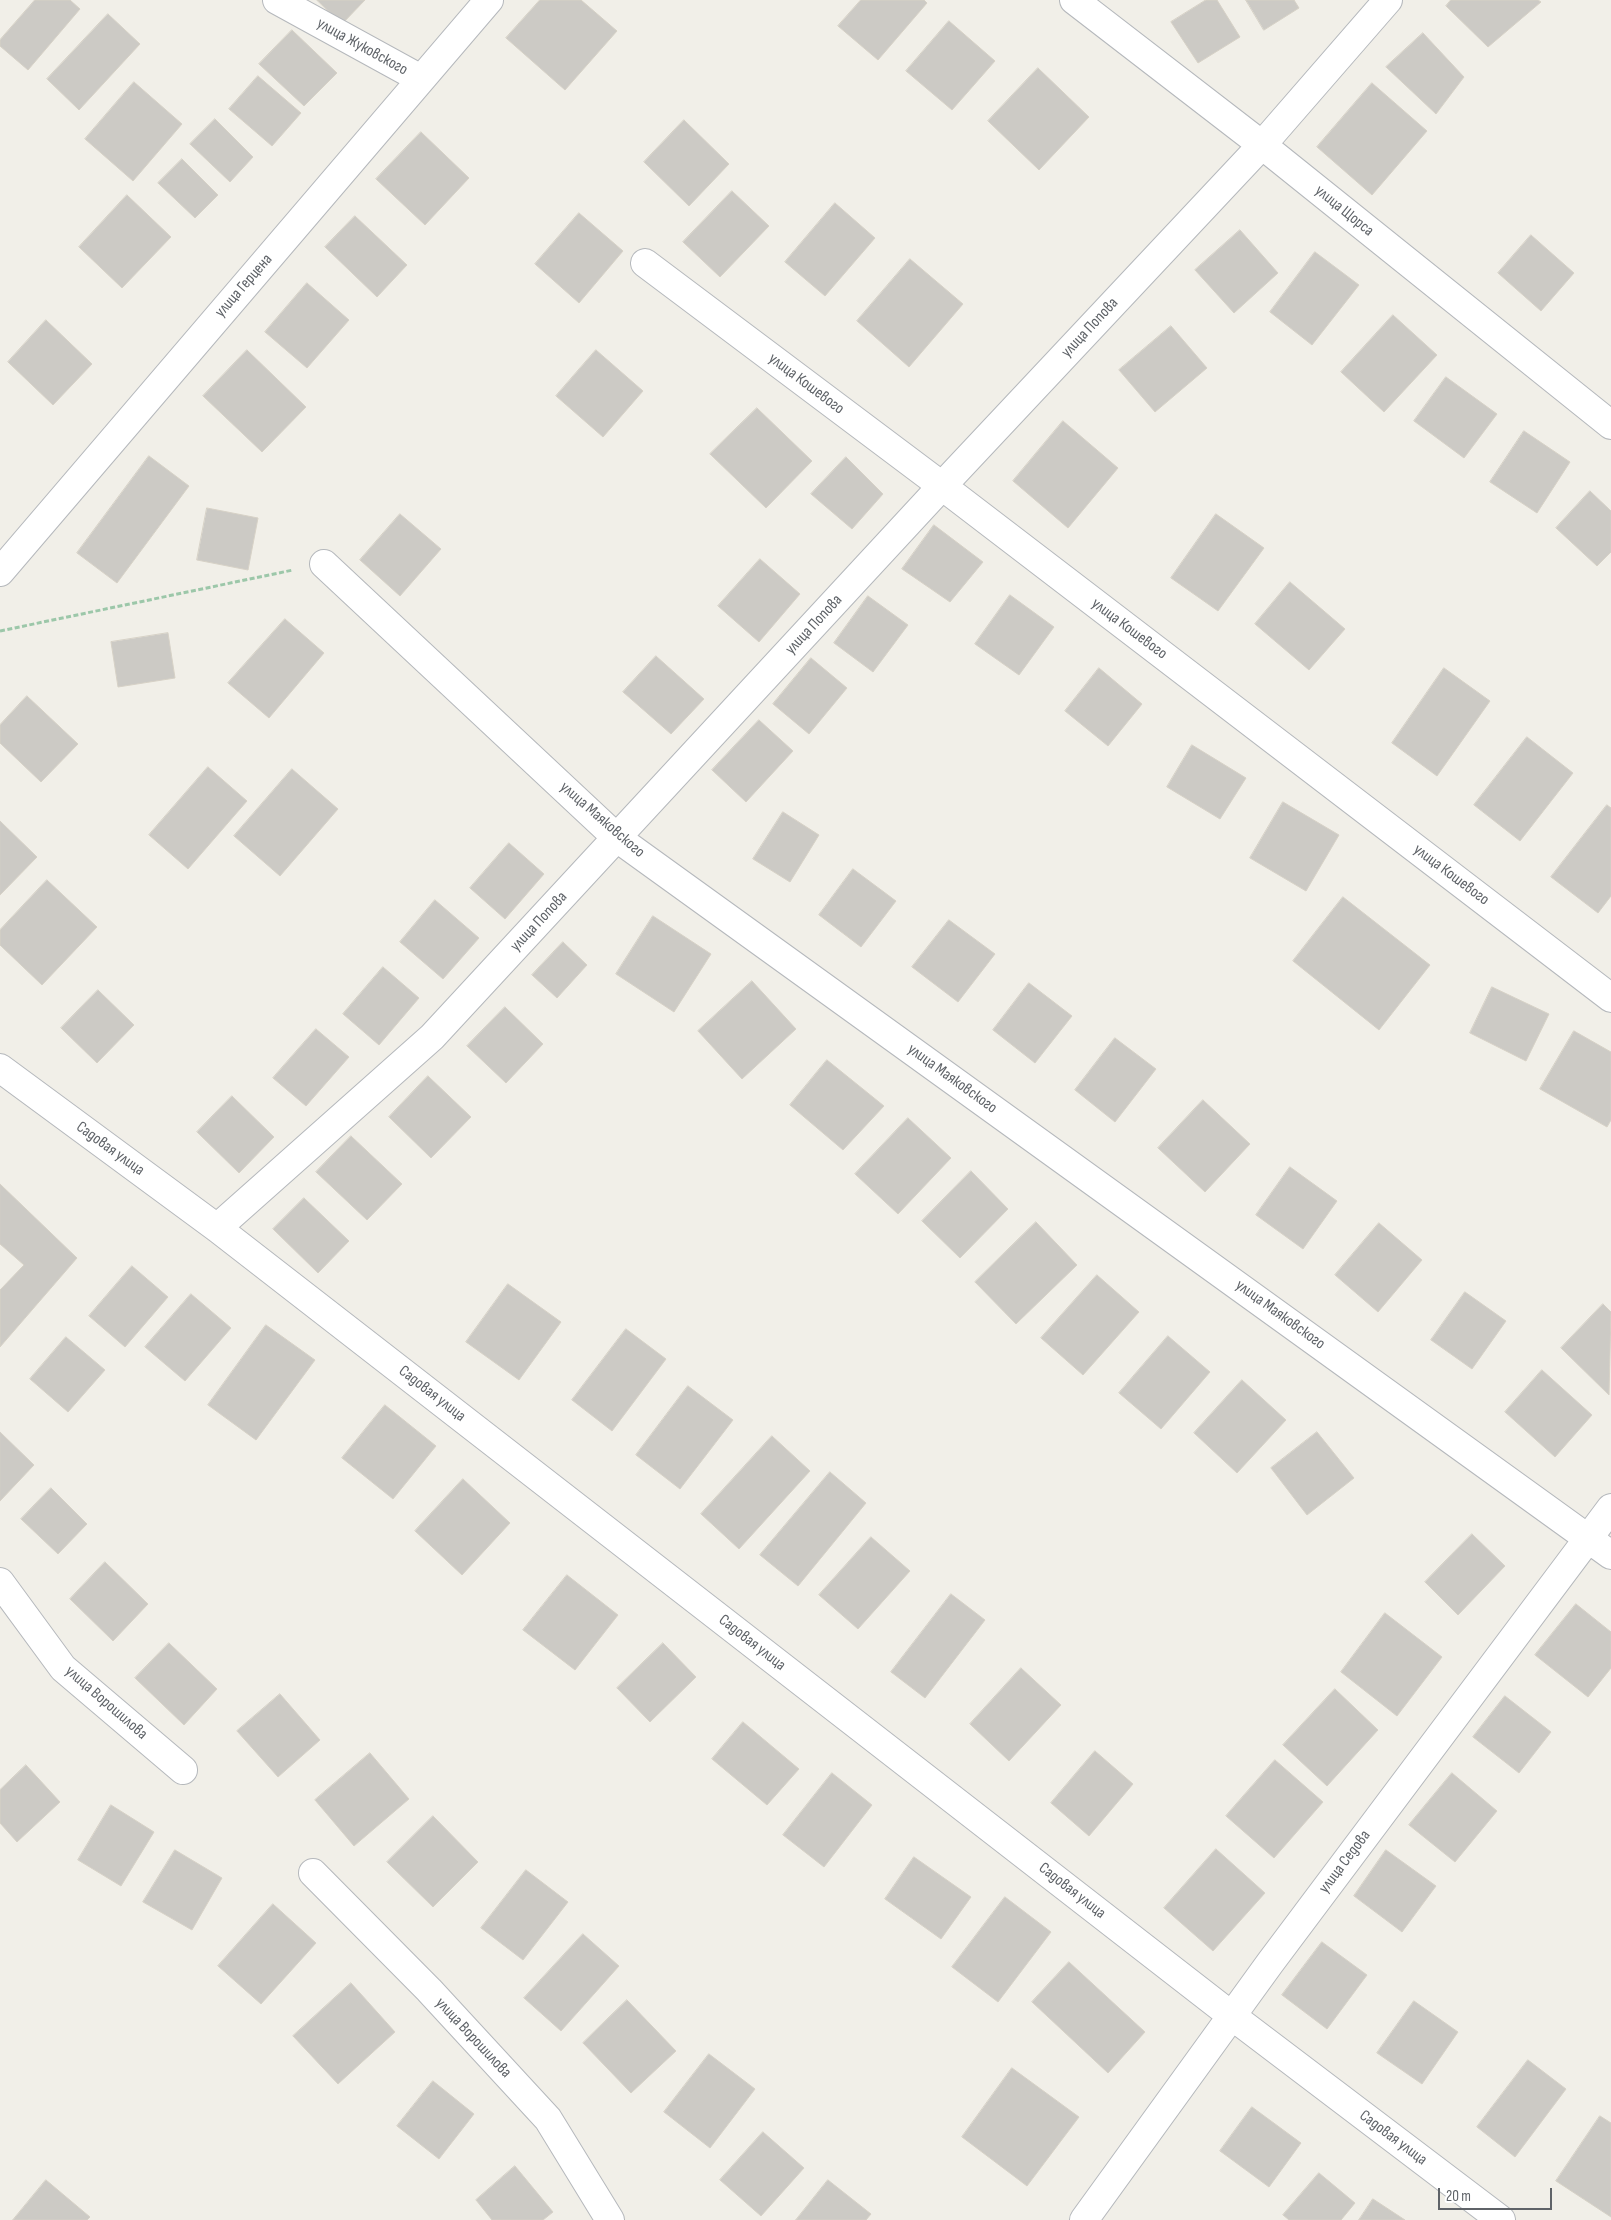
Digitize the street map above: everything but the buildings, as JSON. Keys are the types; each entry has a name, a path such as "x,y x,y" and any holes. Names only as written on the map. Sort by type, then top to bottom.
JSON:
{"street":[{"name":"улица Жуковского","path":"277,0 421,79"},
{"name":"улица Герцена","path":"0,572 489,0"},
{"name":"улица Щорса","path":"1074,0 1262,145 1611,425"},
{"name":"улица Попова","path":"217,1228 432,1037 942,486 1262,145 1388,0"},
{"name":"улица Кошевого","path":"645,263 942,486 1611,998"},
{"name":"улица Маяковского","path":"324,564 617,838 1611,1555"},
{"name":"Садовая улица","path":"0,1068 217,1228 1232,2016 1501,2220"},
{"name":"улица Седова","path":"1084,2220 1232,2016 1611,1508"},
{"name":"улица Ворошилова","path":"0,1582 63,1668 183,1770"},
{"name":"улица Ворошилова","path":"313,1874 429,1990 548,2119 610,2220"}],"path":[{"path":"0,632 324,564"}]}
